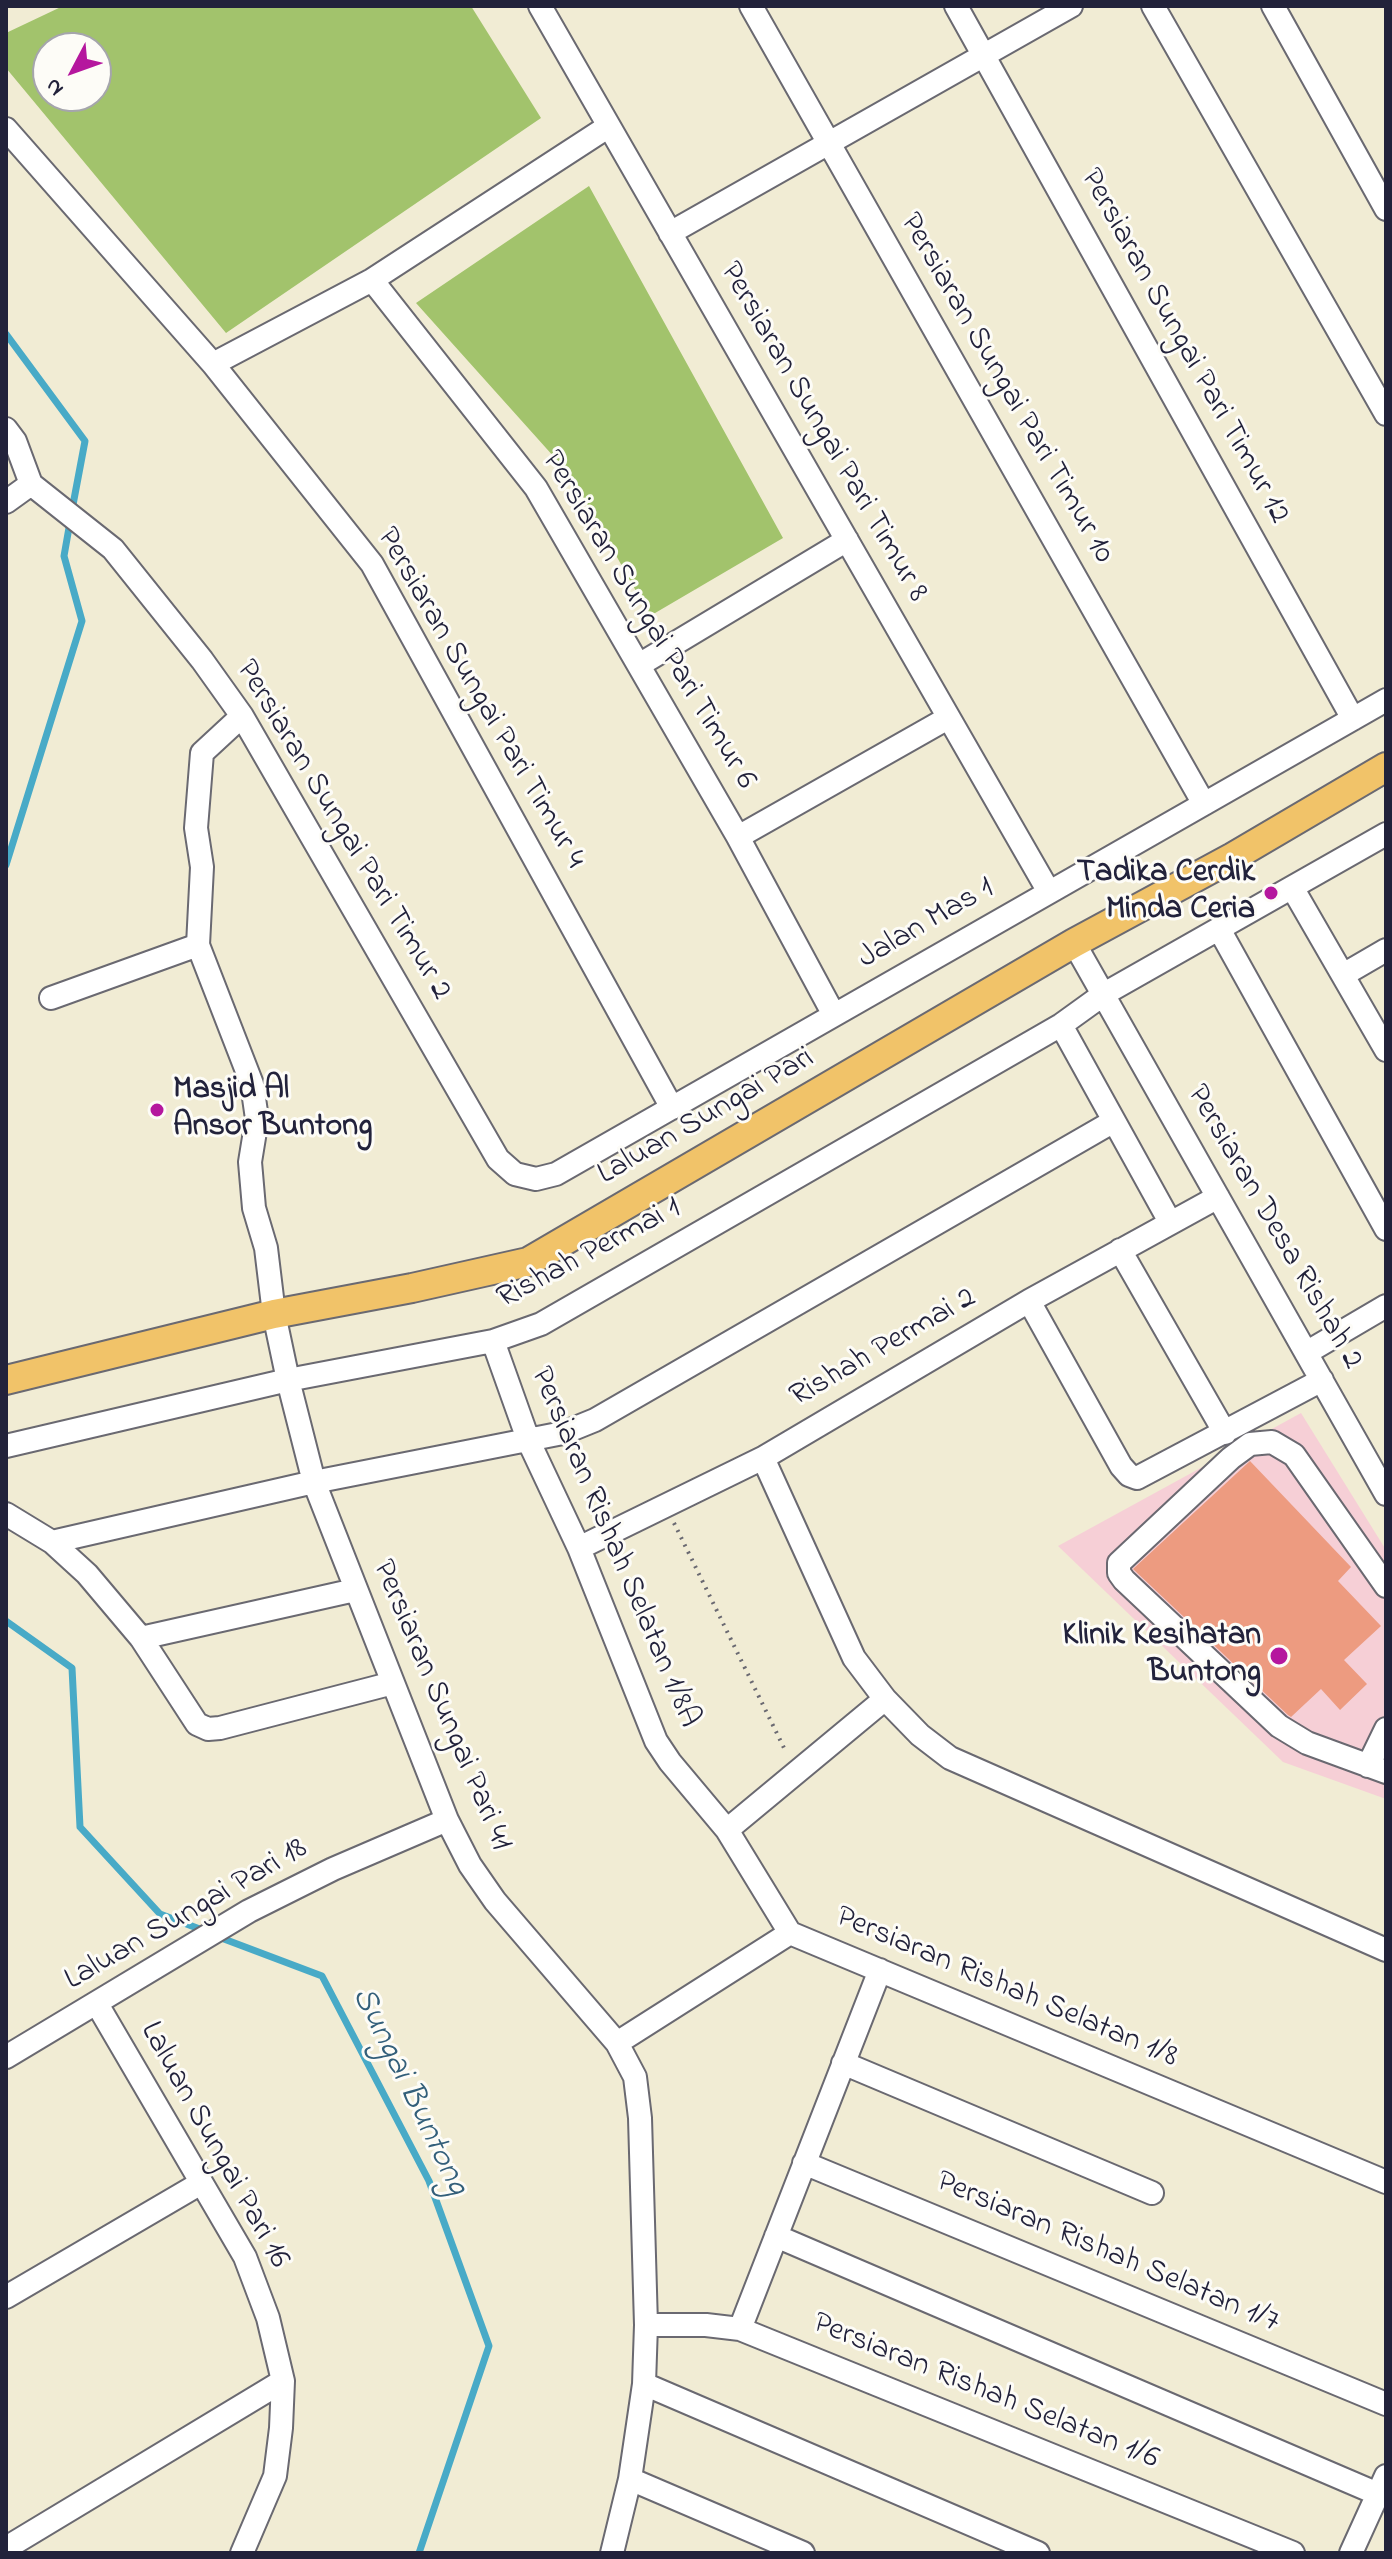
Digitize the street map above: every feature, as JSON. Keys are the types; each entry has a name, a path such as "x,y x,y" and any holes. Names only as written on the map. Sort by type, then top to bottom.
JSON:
{"main road":[{"name":"Laluan Sungai Pari","path":"6,1380 274,1314 528,1262 1074,943 1233,857 1386,767"}],"street":[{"name":"Persiaran Sungai Pari Timur 8","path":"540,6 1049,892"},
{"name":"Persiaran Sungai Pari Timur 10","path":"751,6 1204,804"},
{"name":"Persiaran Sungai Pari Timur 12","path":"956,6 1353,719"},
{"path":"670,233 1071,6"},
{"path":"1153,6 1386,414"},
{"path":"1273,6 1386,209"},
{"path":"213,364 372,280 609,126"},
{"name":"Persiaran Sungai Pari Timur 4","path":"6,129 213,364 372,564 672,1108"},
{"name":"Persiaran Sungai Pari Timur 6","path":"372,280 536,488 738,837 834,1015"},
{"path":"6,429 15,441 31,484 6,502"},
{"name":"Persiaran Sungai Pari Timur 2","path":"31,484 113,549 202,660 242,716 498,1159"},
{"path":"639,665 847,540"},
{"name":"Jalan Mas 1","path":"498,1159 515,1174 536,1179 556,1174 1386,700"},
{"path":"51,998 198,945 202,867 196,828 202,753 242,716"},
{"path":"738,837 948,718"},
{"name":"Rishah Permai 1","path":"6,1446 288,1380 493,1341 541,1324 1061,1025 1104,994 1386,834"},
{"path":"1293,889 1386,1050"},
{"path":"1219,929 1386,1229"},
{"name":"Persiaran Desa Rishah 2","path":"1074,943 1386,1494"},
{"name":"Persiaran Sungai Pari 41","path":"198,945 252,1084 257,1119 250,1162 254,1208 266,1248 274,1314 314,1482 355,1590 447,1820 470,1865 495,1901 617,2043 635,2077 640,2118 646,2325 644,2384 630,2479 612,2553"},
{"path":"1343,975 1386,950"},
{"path":"1061,1025 1170,1222"},
{"path":"52,1542 314,1482 563,1433 595,1420 1114,1121"},
{"name":"Rishah Permai 2","path":"579,1548 763,1458 1029,1301 1218,1197"},
{"path":"1120,1250 1225,1433"},
{"path":"1029,1301 1121,1466 1137,1478 1322,1380"},
{"path":"1306,1353 1386,1306"},
{"name":"Persiaran Rishah Selatan 1/8A","path":"493,1341 529,1442 579,1548 656,1741 727,1830 790,1933"},
{"path":"1386,1586 1294,1455 1272,1442 1250,1444 1231,1458 1119,1563 1119,1573 1124,1580 1279,1726 1307,1743 1377,1769 1386,1729"},
{"path":"763,1458 854,1658 885,1699 920,1735 950,1758 1386,1950"},
{"path":"6,1514 52,1542 87,1574 141,1638 197,1724 208,1729 393,1683"},
{"path":"141,1638 355,1590"},
{"path":"727,1830 885,1699"},
{"name":"Laluan Sungai Pari 18","path":"6,2057 249,1911 333,1869 447,1820"},
{"name":"Persiaran Rishah Selatan 1/8","path":"617,2043 790,1933 1386,2182"},
{"path":"740,2329 880,1970"},
{"name":"Laluan Sungai Pari 16","path":"97,2004 245,2257 268,2318 283,2381 281,2428 275,2476 242,2553"},
{"path":"843,2063 1152,2193"},
{"name":"Persiaran Rishah Selatan 1/7","path":"804,2163 1386,2404"},
{"path":"6,2297 201,2183"},
{"path":"776,2236 1382,2485 1351,2553"},
{"name":"Persiaran Rishah Selatan 1/6","path":"646,2325 706,2325 740,2329 1293,2553"},
{"path":"6,2548 283,2381"},
{"path":"644,2384 1038,2553"},
{"path":"630,2479 803,2553"}],"path":[{"path":"665,1506 796,1773"}],"shaded area":[{"name":"Klinik Kesihatan Buntong","path":"1301,1413 1386,1550 1386,1799 1283,1762 1058,1546"}],"green space":[{"path":"63,6 471,6 541,118 226,333 43,112 112,112 112,32 32,32 32,99 6,68 6,33"},
{"path":"589,186 783,538 650,616 572,477 416,303"}],"building":[{"path":"1250,1461 1351,1567 1338,1581 1381,1626 1344,1660 1367,1684 1340,1710 1321,1689 1291,1717 1288,1715 1133,1569"}],"waterway":[{"name":"Sungai Buntong","path":"6,334 85,441 72,510"},
{"name":"Sungai Buntong","path":"6,865 82,621 64,556 70,522"},
{"name":"Sungai Buntong","path":"6,1621 72,1668 80,1827 160,1914 205,1931"},
{"name":"Sungai Buntong","path":"216,1936 322,1976 429,2181 489,2346 419,2553"}],"place":[{"name":"Tadika Cerdik Minda Ceria","path":"1271,893"},
{"name":"Masjid Al Ansor Buntong","path":"157,1110"},
{"name":"Klinik Kesihatan Buntong","path":"1279,1656"}]}
